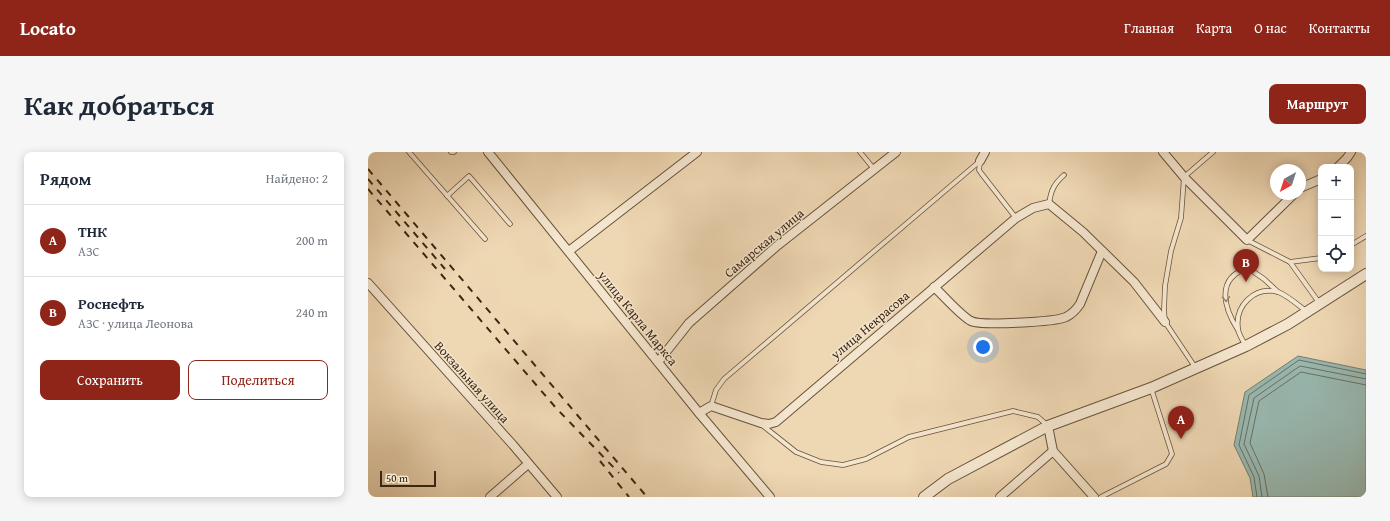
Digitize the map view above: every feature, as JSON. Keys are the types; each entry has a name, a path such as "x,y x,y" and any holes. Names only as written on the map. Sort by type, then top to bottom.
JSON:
{"street":[{"name":"улица Карла Маркса","path":"488,152 699,413 770,497"},
{"path":"569,251 697,152"},
{"name":"Самарская улица","path":"658,362 689,323 778,245 896,152"},
{"path":"980,161 985,152"},
{"path":"1163,152 1184,177 1248,240 1288,200"},
{"path":"1341,164 1351,152"},
{"path":"1306,185 1318,180"},
{"path":"1049,204 1083,232 1134,282 1165,322"},
{"name":"улица Некрасова","path":"761,423 769,424 782,418 1016,218 1033,208 1049,204"},
{"path":"934,287 970,320 983,322 1048,321 1066,317 1074,312 1080,304 1102,251"},
{"path":"924,497 948,479 1048,426 1151,388 1246,346 1320,305 1366,274"},
{"name":"Вокзальная улица","path":"368,283 557,497"},
{"path":"699,413 712,406 761,423"},
{"path":"1048,426 1053,451 1094,497"},
{"path":"1000,497 1053,451"},
{"path":"490,497 528,464"}],"lane":[{"path":"409,152 485,239"},
{"path":"860,152 874,169"},
{"path":"1196,368 1165,322 1165,286 1171,251 1181,218 1184,177 1213,152"},
{"path":"980,161 979,170 981,174 1016,218"},
{"path":"712,406 716,390 724,379 980,161"},
{"path":"1049,204 1051,190 1055,183 1064,175"},
{"path":"447,196 469,176 510,224"},
{"path":"1354,243 1366,236"},
{"path":"1248,240 1290,262 1320,305"},
{"path":"1290,262 1318,258"},
{"path":"1246,346 1230,318 1225,302 1228,284 1234,274 1248,268 1264,278 1278,292 1308,312"},
{"path":"1238,330 1238,316 1241,306 1251,296 1264,291 1278,292"},
{"path":"1101,497 1166,464 1170,460 1172,454 1151,388"},
{"path":"761,423 796,452 821,462 843,466 866,459 909,437 1013,411 1038,417 1048,426"}],"water":[{"path":"1298,356 1366,370 1366,497 1253,497 1250,478 1234,445 1245,392"}],"railway":[{"path":"368,169 647,497"},
{"path":"368,179 445,269"},
{"path":"368,189 556,408 619,473"},
{"path":"600,461 629,497"}],"place":[{"name":"Роснефть","path":"1246,282"},
{"name":"ТНК","path":"1181,439"}]}
